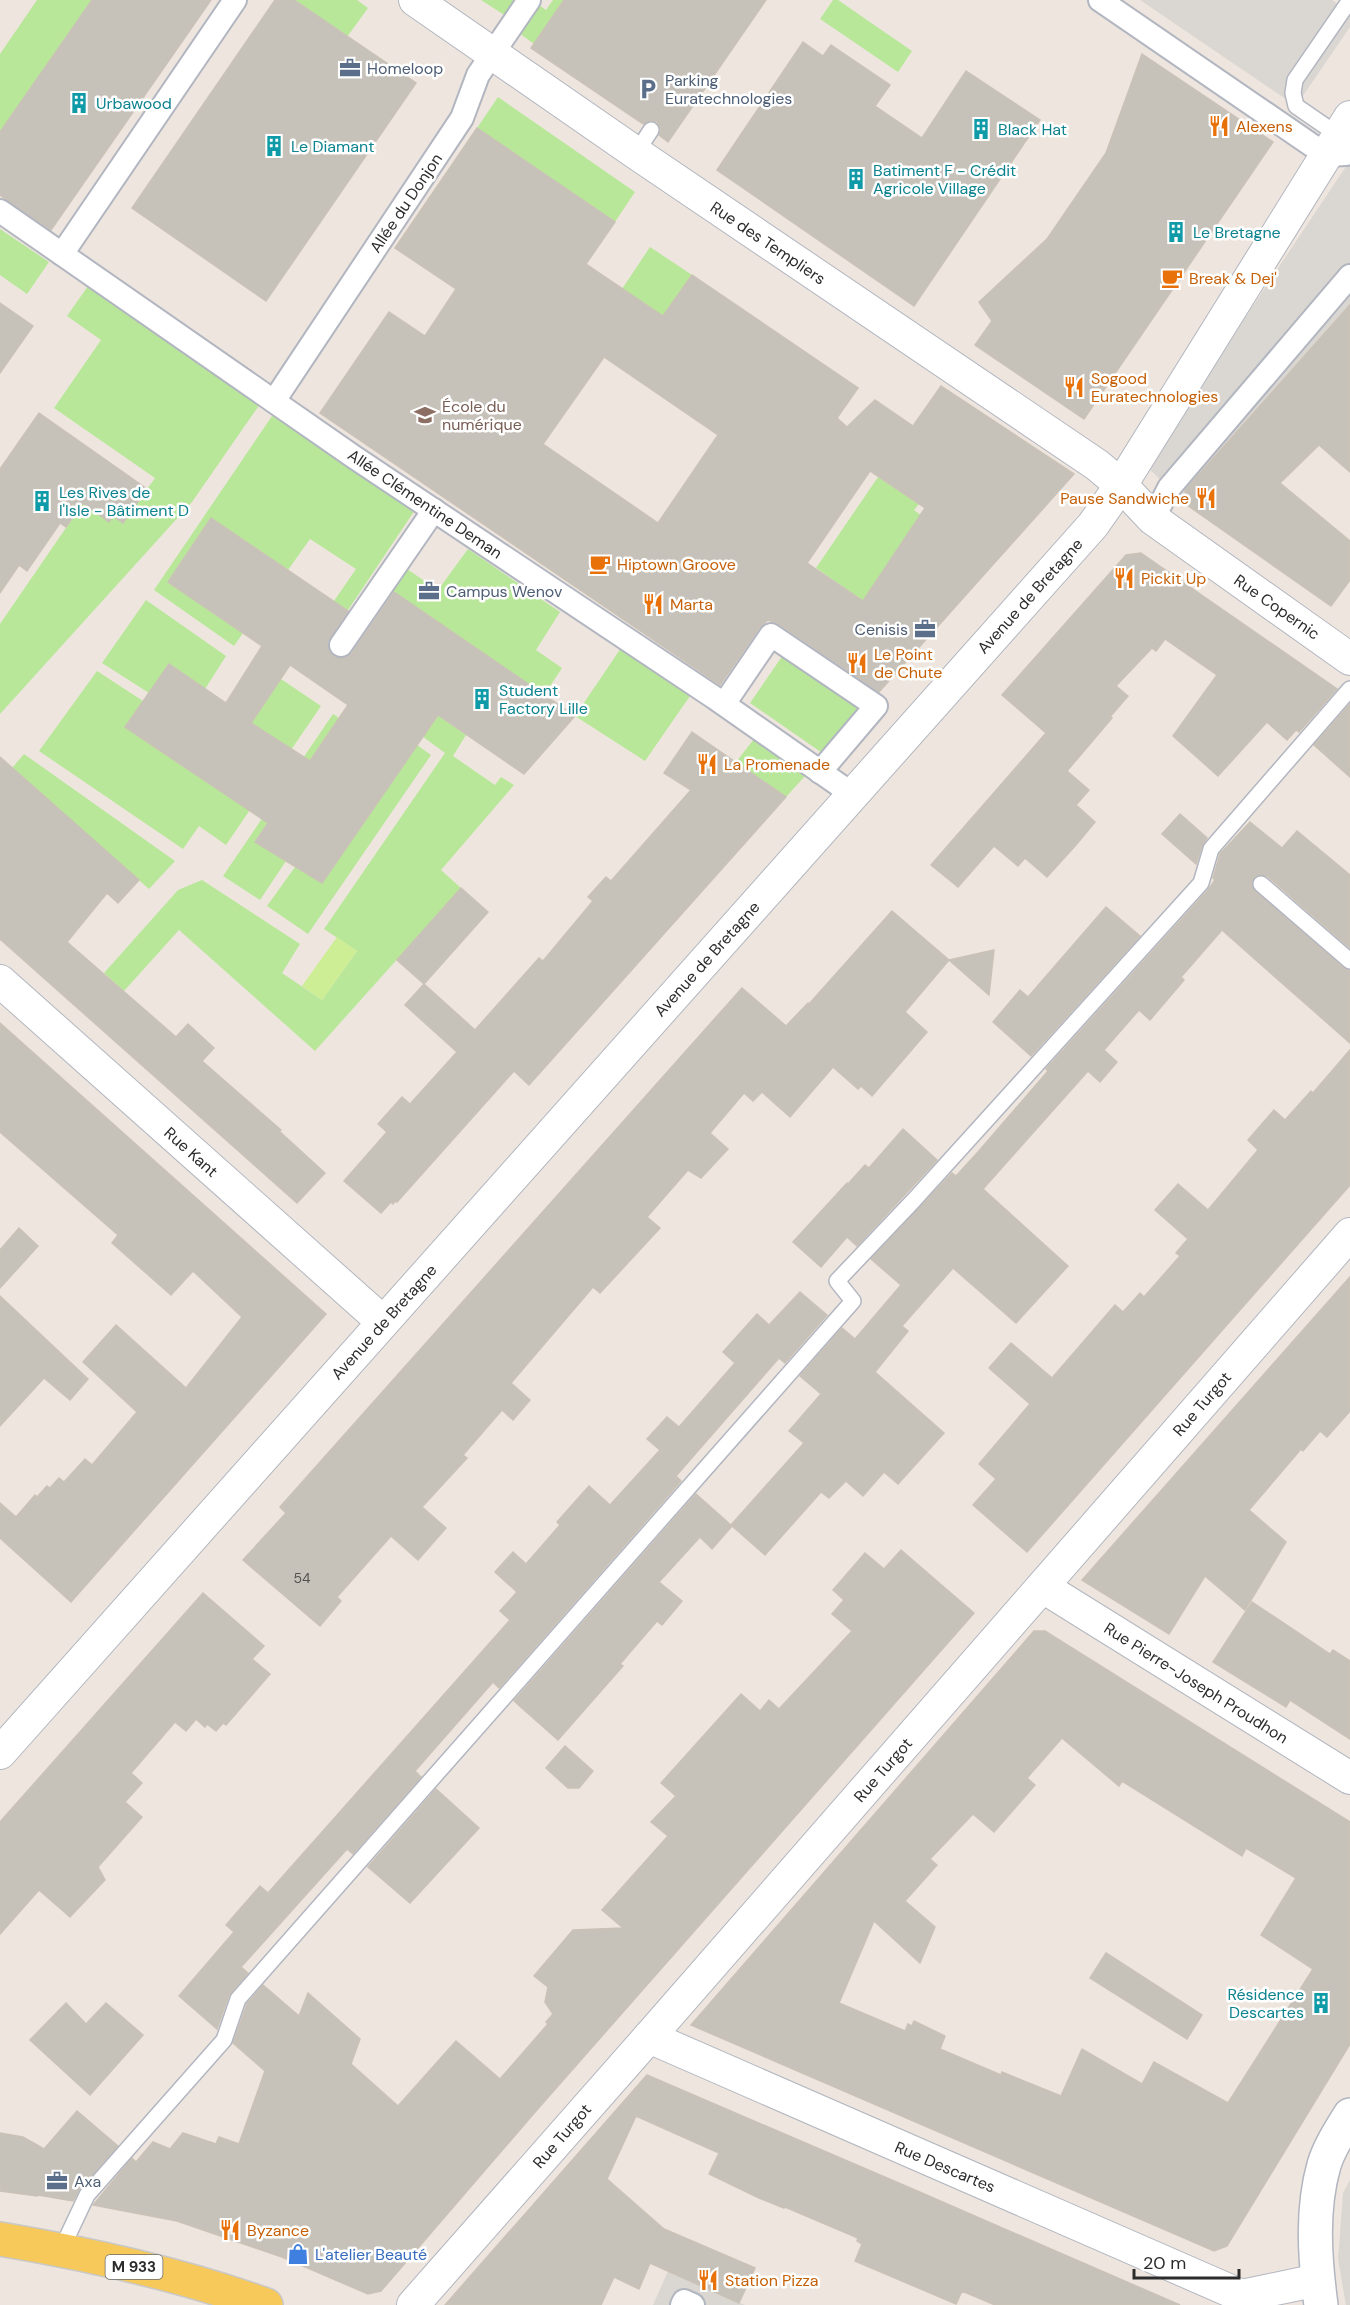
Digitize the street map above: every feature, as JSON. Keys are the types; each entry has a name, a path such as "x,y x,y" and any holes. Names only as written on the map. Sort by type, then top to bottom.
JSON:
{"main road":[{"name":"M 933","path":"0,2239 62,2250 203,2285 266,2305"}],"street":[{"path":"62,254 235,0"},
{"name":"Rue des Templiers","path":"415,0 493,53 643,141 1097,465 1121,485"},
{"name":"Allée du Donjon","path":"274,401 462,118 478,75 529,0"},
{"path":"1100,0 1341,139"},
{"name":"Avenue de Bretagne","path":"0,1753 1093,525 1121,485 1341,139"},
{"name":"Allée Clémentine Deman","path":"0,211 274,401 724,704 852,794"},
{"path":"1154,519 1169,488 1350,276"},
{"name":"Rue Copernic","path":"1121,485 1154,519 1350,658"},
{"path":"341,645 434,510"},
{"path":"724,704 771,635 876,706 820,772"},
{"name":"Rue Kant","path":"0,981 343,1288 384,1322"},
{"name":"Rue Turgot","path":"413,2305 1350,1234"},
{"name":"Rue Pierre-Joseph Proudhon","path":"1043,1587 1350,1778"},
{"name":"Rue Descartes","path":"649,2037 1240,2300"},
{"path":"1240,2300 1319,2292 1317,2197 1324,2164 1350,2115"},
{"path":"682,2305 684,2301 693,2305"}],"lane":[{"path":"1341,139 1296,106 1293,93 1295,80 1347,4"},
{"path":"62,2250 87,2195 224,2040 238,1999 853,1301 837,1281 914,1200 1201,883 1211,849 1350,688"},
{"path":"1261,884 1350,961"}],"green space":[{"path":"37,0 129,0 79,19 0,132 0,54"},
{"path":"294,0 357,0 368,8 347,37"},
{"path":"481,0 521,0 509,18"},
{"path":"553,0 564,0 534,44 519,33 539,5 546,10"},
{"path":"833,0 838,0 912,51 898,72 820,19"},
{"path":"498,97 635,192 615,222 477,128"},
{"path":"0,229 49,262 27,294 0,275"},
{"path":"650,247 692,275 663,316 622,289"},
{"path":"88,286 260,404 192,502 0,714 0,624 83,503 108,521 113,516 123,523 155,478 54,408 101,340 67,316"},
{"path":"274,413 415,510 330,637 316,627 356,569 310,539 288,570 211,518 169,582 243,633 234,646 154,590"},
{"path":"878,477 919,504 914,510 922,516 863,601 816,568"},
{"path":"468,549 560,612 536,650 562,668 544,695 389,589 404,567 438,590"},
{"path":"146,600 226,656 205,689 169,664 149,693 102,663"},
{"path":"621,648 690,696 645,761 575,716"},
{"path":"783,655 863,709 825,755 750,703"},
{"path":"97,671 143,701 126,726 283,744 251,723 281,679 321,706 226,845 199,826 183,849 39,751"},
{"path":"425,706 466,735 453,756 495,785 501,777 514,785 441,870 461,888 315,1051 179,930 124,991 104,973 178,890 202,880 300,944 282,973 322,1000 357,951 324,929 445,753 411,728"},
{"path":"333,714 339,718 255,841 286,861 260,900 223,876"},
{"path":"754,739 806,775 786,797 736,762"},
{"path":"417,745 431,755 308,934 267,906 295,867 322,883"},
{"path":"24,754 175,861 149,889 12,768"},
{"path":"337,937 357,951 322,1000 302,986"}],"shaded area":[{"path":"1140,0 1332,0 1350,12 1350,27 1296,106"},
{"path":"1350,148 1350,305 1185,489 1187,505 1146,466 1347,165"},
{"path":"1350,2180 1350,2305 1346,2305 1338,2259 1343,2193"},
{"path":"668,2271 704,2288 745,2305 653,2305"}],"building":[{"name":"Urbawood","path":"92,0 211,0 51,230 0,195 0,132"},
{"name":"Le Diamant","path":"275,0 294,0 416,83 266,301 132,208"},
{"name":"Parking Euratechnologies","path":"564,0 766,0 668,142 659,135 661,130 657,122 651,120 643,124 531,48"},
{"name":"Batiment F - Crédit Agricole Village","path":"803,42 823,56 831,45 890,85 875,106 922,138 966,71 1040,120 914,306 717,170"},
{"name":"Le Bretagne","path":"1142,54 1273,142 1084,419 975,345 992,321 979,302 1047,239 1106,153"},
{"path":"477,128 615,222 586,264 663,316 692,275 858,388 837,418 847,427 875,400 913,426 941,386 1074,474 879,692 779,624 768,620 760,627 720,685 320,413 389,312 425,336 456,289 395,248","holes":["604,357 718,435 658,523 543,444","870,471 925,508 863,601 807,563"]},
{"path":"0,303 33,326 0,373"},
{"path":"1350,305 1350,472 1319,445 1280,483 1350,541 1350,580 1331,606 1187,505 1185,490"},
{"name":"Les Rives de l'Isle - Bâtiment D","path":"39,413 147,489 123,523 113,516 109,522 83,503 66,527 60,523 27,571 19,565 0,593 0,469"},
{"name":"Student Factory Lille","path":"211,518 348,611 328,643 329,651 334,656 346,657 352,653 394,592 575,716 524,774 438,715 322,883 255,842 268,823 125,727 169,664 226,703 262,646 168,582","holes":["290,665 348,705 310,761 251,723"]},
{"path":"1141,553 1337,689 1299,732 1296,730 1287,740 1267,722 1218,776 1173,736 1217,675 1165,639 1156,651 1152,648 1116,686 1128,696 1067,771 1089,790 1076,805 1095,822 1076,845 1047,877 1025,858 1018,866 994,846 958,887 931,865 1046,733 1002,695 1126,555"},
{"path":"1350,704 1350,777 1314,745"},
{"path":"692,732 786,797 529,1085 514,1071 397,1202 393,1204 391,1202 381,1213 344,1181 387,1132 378,1124 402,1097 410,1104 457,1052 405,1005 424,984 475,1030 539,958 543,961 593,901 588,897 606,877 611,881 691,790 664,773"},
{"path":"0,757 139,880 118,903 107,893 67,942 176,1037 188,1024 214,1048 202,1061 281,1130 279,1131 325,1173 297,1203 0,939"},
{"path":"1180,814 1207,838 1196,864 1162,834"},
{"path":"1250,822 1282,848 1297,831 1350,875 1350,948 1267,876 1257,875 1251,883 1255,891 1350,971 1350,1043 1222,930 1181,977 1184,980 1150,1020 1139,1010 1104,1050 1117,1062 1100,1082 1088,1071 983,1189 1068,1266 1016,1323 953,1268 902,1326 908,1331 875,1372 944,1433 898,1484 884,1472 863,1496 846,1481 829,1498 821,1492 765,1555 731,1525 804,1443 789,1431 821,1394 800,1376 842,1328 855,1339 901,1285 871,1259 952,1173 956,1176 978,1152 1048,1071 1046,1069 1208,890 1215,880 1213,878 1220,854"},
{"path":"461,888 488,912 424,984 397,960"},
{"path":"1106,907 1140,936 1031,1056 993,1022 1020,990 1028,997"},
{"path":"892,911 949,960 905,1012 927,1032 872,1096 861,1086 858,1089 833,1067 790,1117 762,1092 753,1101 744,1093 710,1133 728,1149 701,1178 688,1170 647,1217 660,1228 600,1293 593,1287 511,1383 530,1400 513,1420 502,1410 463,1455 467,1458 422,1507 446,1528 418,1560 391,1536 337,1597 341,1601 320,1626 243,1560 286,1513 280,1507 742,988 786,1026 809,1004"},
{"path":"994,950 989,995 949,960"},
{"path":"0,1023 326,1314 71,1602 0,1538 0,1503 16,1517 35,1495 37,1497 47,1486 50,1488 59,1478 64,1482 85,1459 92,1465 137,1412 83,1362 116,1325 186,1388 242,1317 193,1271 171,1295 112,1243 118,1235 0,1132"},
{"path":"1350,1050 1350,1185 1027,1552 973,1505 996,1479 979,1464 1030,1404 989,1368 1011,1343 1052,1378 1115,1305 1123,1312 1140,1293 1144,1297 1180,1256 1176,1253 1188,1239 1155,1210 1178,1184 1208,1210 1258,1150 1248,1140 1274,1110 1285,1120 1311,1091 1313,1093"},
{"path":"903,1129 937,1160 857,1246 847,1237 821,1267 793,1242 865,1165 869,1168"},
{"path":"19,1228 38,1246 0,1288 0,1250"},
{"path":"1350,1277 1350,1411 1327,1437 1320,1431 1303,1451 1301,1449 1249,1510 1286,1542 1245,1610 1205,1576 1169,1634 1082,1580"},
{"path":"800,1292 827,1315 785,1363 779,1358 676,1476 681,1481 499,1688 493,1682 415,1771 421,1777 353,1854 347,1849 241,1967 248,1973 229,1995 217,2029 179,1996 234,1932 226,1925 260,1886 268,1893 510,1620 500,1611 517,1592 495,1572 513,1552 526,1564 560,1525 557,1522 589,1486 610,1505 660,1450 647,1439 667,1417 679,1427 735,1363 723,1352 757,1314 769,1325"},
{"path":"0,1296 88,1379 70,1400 44,1378 0,1426"},
{"path":"696,1494 732,1526 712,1549 700,1537 659,1582 682,1601 662,1625 657,1621 620,1664 623,1666 558,1740 514,1701"},
{"path":"901,1550 974,1613 536,2111 381,2291 368,2294 282,2257 177,2221 93,2205 132,2158 136,2162 153,2142 170,2149 183,2133 216,2144 219,2137 239,2144 265,2071 233,2043 247,2004 263,1985 299,2016 308,1993 360,2039 351,2064 398,2106 456,2041 500,2079 548,2024 546,2022 553,2014 545,2002 548,1987 534,1976 573,1930 623,1928 602,1910 668,1836 651,1822 676,1796 661,1783 741,1694 760,1711 769,1700 779,1709 852,1631 832,1614 844,1600 833,1590 865,1553 884,1569"},
{"path":"203,1593 264,1646 252,1659 270,1674 226,1725 223,1723 216,1731 207,1724 205,1727 196,1719 186,1731 175,1722 131,1773 142,1783 125,1802 142,1817 98,1867 105,1880 70,1917 39,1890 0,1934 0,1822"},
{"path":"1252,1602 1330,1654 1333,1650 1350,1661 1350,1739 1290,1700 1286,1707 1213,1662"},
{"path":"1034,1631 1045,1631 1350,1822 1350,2044 1227,2246 1214,2251 691,2025","holes":["1062,1738 1119,1786 1122,1781 1242,1856 1246,1848 1296,1878 1261,1935 1313,1969 1228,2103 1154,2062 1142,2084 1082,2049 1061,2096 1002,2072 1001,2075 940,2049 945,2036 914,2021 912,2026 908,2024 905,2031 839,2003 874,1921 920,1963 935,1927 905,1901 937,1865 930,1859 973,1814 994,1832 1035,1785 1027,1778"]},
{"path":"565,1746 593,1771 579,1788 568,1788 546,1768"},
{"path":"436,1789 479,1828 410,1903 368,1867"},
{"path":"1106,1953 1202,2015 1187,2039 1090,1978"},
{"path":"66,2003 86,2024 106,2003 143,2035 90,2095 30,2040"},
{"path":"647,2075 1180,2305 995,2305 962,2291 956,2304 855,2261 862,2244 857,2241 858,2238 759,2198 709,2174 719,2153 636,2116 607,2179 664,2229 755,2268 739,2303 650,2263 639,2289 614,2277 601,2305 445,2305"},
{"path":"77,2111 118,2146 80,2189 73,2201 0,2191 0,2133 23,2137 44,2149"}],"place":[{"name":"Homeloop","path":"350,68"},
{"name":"Parking Euratechnologies","path":"648,89"},
{"name":"Urbawood","path":"79,103"},
{"name":"Alexens","path":"1219,126"},
{"name":"Black Hat","path":"981,129"},
{"name":"Le Diamant","path":"274,146"},
{"name":"Batiment F - Crédit Agricole Village","path":"856,179"},
{"name":"Le Bretagne","path":"1176,232"},
{"name":"Break & Dej'","path":"1172,278"},
{"name":"Sogood Euratechnologies","path":"1074,387"},
{"name":"École du numérique","path":"425,415"},
{"name":"Pause Sandwiche","path":"1206,498"},
{"name":"Les Rives de l'Isle - Bâtiment D","path":"42,501"},
{"name":"Hiptown Groove","path":"600,564"},
{"name":"Pickit Up","path":"1124,578"},
{"name":"Campus Wenov","path":"429,591"},
{"name":"Marta","path":"653,604"},
{"name":"Cenisis","path":"925,629"},
{"name":"Le Point de Chute","path":"857,663"},
{"name":"Student Factory Lille","path":"482,699"},
{"name":"La Promenade","path":"707,764"},
{"name":"Résidence Descartes","path":"1321,2003"},
{"name":"Axa","path":"57,2181"},
{"name":"Byzance","path":"230,2230"},
{"name":"L'atelier Beauté","path":"298,2254"},
{"name":"Station Pizza","path":"708,2280"}]}
